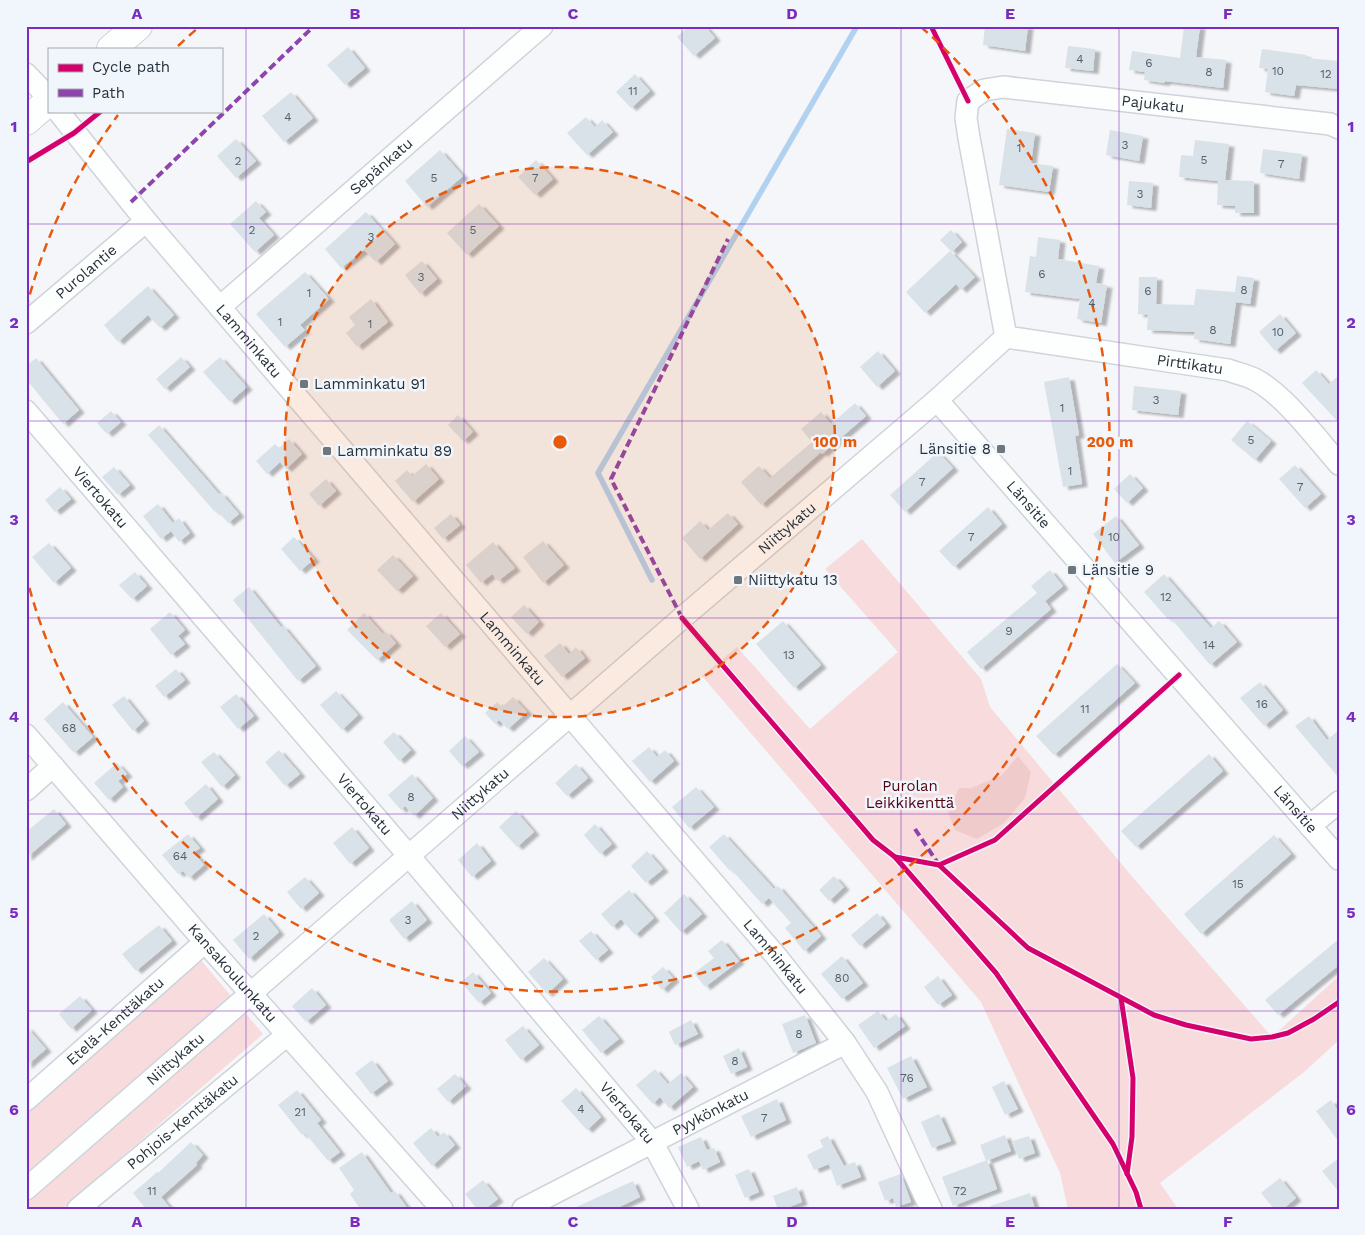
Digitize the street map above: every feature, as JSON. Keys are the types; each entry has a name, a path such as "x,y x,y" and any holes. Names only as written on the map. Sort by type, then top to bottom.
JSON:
{"main road":[{"path":"112,48 138,26"},
{"path":"26,121 48,101"}],"street":[{"name":"Sepänkatu","path":"220,306 542,26"},
{"path":"26,74 48,99"},
{"name":"Pajukatu","path":"1006,336 966,118 968,100 984,90 1003,87 1330,124 1339,128"},
{"name":"Lamminkatu","path":"59,112 146,221 776,956 845,1043 877,1092 931,1209"},
{"name":"Purolantie","path":"26,323 146,221"},
{"path":"938,400 1006,336"},
{"name":"Pirttikatu","path":"1006,336 1228,370 1255,379 1297,415 1339,464"},
{"name":"Niittykatu","path":"26,1189 570,716 938,400"},
{"name":"Länsitie","path":"938,400 1339,859"},
{"name":"Viertokatu","path":"26,411 652,1142 688,1209"},
{"name":"Kansakoulunkatu","path":"26,736 205,942 442,1209"},
{"path":"26,790 53,766"},
{"path":"1310,826 1339,802"},
{"name":"Etelä-Kenttäkatu","path":"26,1100 205,942"},
{"name":"Pohjois-Kenttäkatu","path":"78,1209 287,1035"},
{"name":"Pyykönkatu","path":"523,1209 845,1043"}],"green space":[{"name":"Purolan Leikkikenttä","path":"862,539 981,679 990,707 1135,880 1272,1037 1339,976 1339,1040 1304,1072 1160,1183 1178,1209 1068,1209 1060,1173 981,1002 702,676 737,647 810,729 898,652 825,569"},
{"path":"199,958 263,1034 62,1209 26,1209 26,1112"}],"shaded area":[{"path":"1018,756 1031,772 1025,798 1004,823 977,839 955,830 948,813 959,788 971,788 1001,776"}],"building":[{"path":"689,26 705,26 715,38 694,56 677,37"},
{"path":"985,26 1028,26 1025,51 983,45"},
{"path":"1184,26 1200,26 1196,57 1226,60 1223,88 1144,80 1145,72 1129,70 1132,51 1180,58"},
{"path":"1068,46 1095,49 1093,71 1065,68"},
{"path":"348,47 365,68 345,85 327,65"},
{"path":"1262,49 1306,55 1306,58 1339,61 1339,89 1296,85 1294,96 1265,92 1268,69 1259,68"},
{"path":"635,74 650,91 631,108 616,92"},
{"path":"291,92 313,118 284,142 262,116"},
{"path":"586,117 595,127 602,120 613,132 587,155 567,133"},
{"path":"1007,129 1035,133 1031,163 1053,166 1049,192 999,185"},
{"path":"1110,130 1143,136 1139,161 1106,155"},
{"path":"236,139 256,161 236,178 217,156"},
{"path":"1195,140 1229,144 1225,180 1254,181 1254,213 1235,213 1235,206 1217,205 1218,181 1179,177 1181,155 1193,156"},
{"path":"1263,149 1302,154 1299,179 1260,173"},
{"path":"440,150 463,176 427,207 405,181"},
{"path":"536,160 553,179 535,195 518,177"},
{"path":"1129,181 1153,183 1151,208 1127,205"},
{"path":"256,201 266,212 259,218 274,235 255,252 230,224"},
{"path":"479,204 499,226 467,255 447,233"},
{"path":"366,212 395,244 376,262 364,250 341,268 325,249"},
{"path":"951,230 962,242 952,252 940,240"},
{"path":"1038,237 1060,240 1058,259 1099,266 1096,283 1107,285 1101,323 1077,319 1080,299 1025,292 1030,256 1036,257"},
{"path":"950,251 975,277 961,290 956,284 925,313 906,292"},
{"path":"422,261 437,279 420,294 405,275"},
{"path":"305,272 329,299 300,325 305,330 285,347 256,314"},
{"path":"1237,276 1254,278 1250,304 1236,302 1230,344 1194,339 1195,332 1147,330 1148,315 1138,314 1139,277 1157,277 1156,304 1194,305 1196,289 1235,292"},
{"path":"148,286 174,315 160,328 148,315 118,342 104,325"},
{"path":"371,299 388,322 357,347 346,333 355,325 349,317"},
{"path":"1280,314 1296,333 1275,351 1259,332"},
{"path":"878,351 895,371 877,387 860,367"},
{"path":"181,357 190,367 165,389 156,379"},
{"path":"220,357 247,387 230,402 203,372"},
{"path":"36,358 79,410 63,424 26,379 26,366"},
{"path":"1316,370 1329,384 1339,375 1339,423 1302,383"},
{"path":"1069,377 1079,435 1075,436 1082,484 1063,487 1044,382"},
{"path":"1134,386 1181,391 1178,415 1132,410"},
{"path":"855,403 866,416 822,454 821,452 761,505 741,482 759,466 770,478 812,442 801,429 821,412 831,424"},
{"path":"111,411 121,422 107,434 97,423"},
{"path":"458,415 473,432 463,441 448,425"},
{"path":"1247,421 1271,441 1255,460 1231,440"},
{"path":"159,425 219,494 221,493 239,514 228,523 217,510 215,512 148,435"},
{"path":"289,439 302,454 286,469 280,462 267,474 256,461 275,444 279,448"},
{"path":"938,452 953,468 905,512 890,495"},
{"path":"426,464 439,479 413,502 395,481 407,470 412,476"},
{"path":"1295,465 1321,494 1305,508 1279,479"},
{"path":"114,467 130,485 118,495 102,477"},
{"path":"1130,474 1143,488 1127,503 1114,489"},
{"path":"326,479 336,491 319,506 309,494"},
{"path":"60,487 71,499 55,512 45,500"},
{"path":"158,504 173,523 179,518 190,533 179,542 171,531 161,539 143,516"},
{"path":"988,507 1002,524 954,567 939,551"},
{"path":"728,513 738,524 700,559 682,538 700,521 708,530"},
{"path":"451,514 460,525 443,539 434,528"},
{"path":"1116,516 1139,545 1115,563 1093,534"},
{"path":"294,537 314,559 300,571 281,549"},
{"path":"543,541 564,565 543,583 523,557"},
{"path":"493,542 515,568 498,581 492,574 481,583 466,565"},
{"path":"49,543 71,568 54,583 32,557"},
{"path":"393,555 413,576 397,591 377,570"},
{"path":"1050,570 1063,586 1045,601 1051,609 981,669 967,652 1037,593 1031,586"},
{"path":"135,572 147,586 132,599 119,585"},
{"path":"1164,574 1211,628 1219,621 1237,642 1210,665 1170,617 1168,619 1144,592"},
{"path":"249,587 316,666 298,681 233,600"},
{"path":"524,605 539,622 527,634 511,617"},
{"path":"170,612 185,630 178,636 185,644 171,655 150,629"},
{"path":"364,613 383,634 385,631 396,643 377,660 347,630"},
{"path":"441,613 460,634 445,647 426,626"},
{"path":"783,621 821,665 794,688 756,644"},
{"path":"560,643 569,654 576,647 585,658 562,677 544,656"},
{"path":"1117,664 1135,683 1054,755 1036,736"},
{"path":"176,669 185,680 164,697 155,686"},
{"path":"1260,682 1283,710 1264,726 1240,698"},
{"path":"336,691 358,715 342,730 320,705"},
{"path":"236,694 254,716 238,729 220,707"},
{"path":"124,696 144,721 133,731 112,705"},
{"path":"513,697 527,712 508,729 499,720 495,724 485,713 497,702 502,707"},
{"path":"63,702 93,737 74,753 44,719"},
{"path":"1309,716 1327,740 1339,730 1339,778 1295,726"},
{"path":"394,732 411,750 399,761 383,742"},
{"path":"465,736 479,752 462,766 449,751"},
{"path":"649,747 657,757 665,750 674,761 650,782 632,761"},
{"path":"279,750 300,774 285,786 265,762"},
{"path":"214,752 235,775 222,787 201,762"},
{"path":"1209,754 1223,771 1136,847 1121,831"},
{"path":"117,763 127,774 118,781 123,787 109,800 94,783"},
{"path":"576,764 588,778 567,796 555,783"},
{"path":"412,774 433,798 414,816 405,806 401,810 388,795"},
{"path":"206,784 218,799 196,818 184,803"},
{"path":"696,787 714,807 689,828 672,807"},
{"path":"54,809 66,824 26,858 26,832"},
{"path":"516,811 534,832 517,847 499,827"},
{"path":"595,824 612,844 600,854 584,835"},
{"path":"352,827 369,848 350,864 333,843"},
{"path":"188,834 200,848 194,852 204,865 189,878 183,871 178,874 162,855"},
{"path":"724,834 774,889 778,886 821,936 804,951 785,928 791,923 769,898 762,904 709,847"},
{"path":"1274,835 1291,854 1201,934 1184,914"},
{"path":"477,843 491,861 472,877 458,860"},
{"path":"647,851 663,869 646,883 631,866"},
{"path":"834,876 844,887 829,901 819,890"},
{"path":"305,877 319,893 301,909 287,892"},
{"path":"629,890 654,918 635,935 621,919 612,927 601,914"},
{"path":"684,894 702,914 681,932 664,913"},
{"path":"412,901 427,920 404,939 389,920"},
{"path":"877,913 886,924 860,946 851,935"},
{"path":"264,914 279,932 249,959 233,940"},
{"path":"159,925 172,941 136,971 122,954"},
{"path":"591,931 608,950 596,960 579,941"},
{"path":"1339,939 1339,965 1278,1015 1265,1000"},
{"path":"722,940 739,961 705,987 694,973 714,958 708,951"},
{"path":"842,956 863,983 842,999 821,974"},
{"path":"544,958 563,979 547,994 528,972"},
{"path":"663,967 674,979 662,990 651,977"},
{"path":"473,972 491,993 479,1003 461,982"},
{"path":"938,976 952,995 938,1005 924,987"},
{"path":"312,988 326,1005 306,1022 292,1006"},
{"path":"80,996 92,1010 71,1029 59,1014"},
{"path":"878,1011 886,1021 896,1014 905,1026 874,1048 858,1025"},
{"path":"805,1015 816,1043 793,1053 782,1024"},
{"path":"599,1016 619,1039 601,1053 582,1030"},
{"path":"691,1020 698,1034 675,1045 669,1032"},
{"path":"26,1026 46,1049 26,1066"},
{"path":"523,1026 539,1045 521,1060 505,1040"},
{"path":"739,1048 747,1067 731,1074 723,1056"},
{"path":"911,1056 927,1087 903,1099 887,1068"},
{"path":"372,1060 388,1081 371,1094 355,1073"},
{"path":"655,1069 668,1084 681,1073 693,1087 669,1108 660,1097 653,1104 636,1085"},
{"path":"455,1074 466,1086 448,1102 437,1089"},
{"path":"1004,1081 1018,1109 1005,1115 992,1087"},
{"path":"576,1088 601,1117 587,1130 561,1101"},
{"path":"297,1090 321,1120 317,1123 340,1152 328,1161 305,1133 302,1135 278,1105"},
{"path":"777,1099 786,1120 751,1137 741,1116"},
{"path":"1331,1100 1339,1112 1339,1142 1316,1111"},
{"path":"939,1114 951,1141 932,1148 921,1122"},
{"path":"431,1128 438,1137 444,1132 455,1145 432,1166 413,1143"},
{"path":"1005,1135 1011,1151 986,1161 980,1145"},
{"path":"828,1136 844,1166 855,1162 861,1177 837,1186 829,1164 814,1170 807,1155 823,1147 820,1140"},
{"path":"1029,1136 1035,1153 1019,1159 1013,1141"},
{"path":"701,1137 707,1150 714,1148 720,1162 703,1170 699,1161 687,1167 678,1147"},
{"path":"191,1142 203,1155 196,1163 197,1165 161,1197 171,1209 146,1209 133,1193"},
{"path":"362,1152 391,1193 395,1191 408,1209 360,1209 350,1194 354,1190 339,1168"},
{"path":"1339,1158 1339,1192 1322,1171"},
{"path":"987,1160 997,1189 953,1206 942,1177"},
{"path":"749,1169 759,1192 745,1198 735,1175"},
{"path":"901,1174 911,1202 896,1207 893,1198 885,1201 878,1182"},
{"path":"1280,1178 1296,1198 1283,1209 1274,1209 1261,1193"},
{"path":"483,1180 498,1199 485,1209 477,1209 465,1194"},
{"path":"633,1181 640,1197 615,1209 572,1209"},
{"path":"797,1187 802,1202 784,1209 778,1209 773,1196"},
{"path":"1030,1193 1035,1209 990,1209 990,1206"}],"waterway":[{"path":"652,580 598,473 857,26"}],"marked path":[{"path":"131,202 314,26"},
{"path":"682,618 611,479 728,239"},
{"path":"915,829 939,865"}],"cycle path":[{"path":"931,26 968,101"},
{"path":"26,162 74,133 100,112"},
{"path":"682,618 873,840 895,857 996,973 1113,1144 1136,1192 1141,1209"},
{"path":"939,865 995,840 1179,675"},
{"path":"895,857 939,865 1028,948 1154,1015 1186,1025 1251,1039 1288,1033 1314,1019 1339,1002"},
{"path":"1121,998 1133,1078 1132,1137 1127,1174"}],"place":[{"name":"Lamminkatu 91","path":"304,384"},
{"name":"Länsitie 8","path":"1001,449"},
{"name":"Lamminkatu 89","path":"327,451"},
{"name":"Länsitie 9","path":"1072,570"},
{"name":"Niittykatu 13","path":"738,580"}]}
